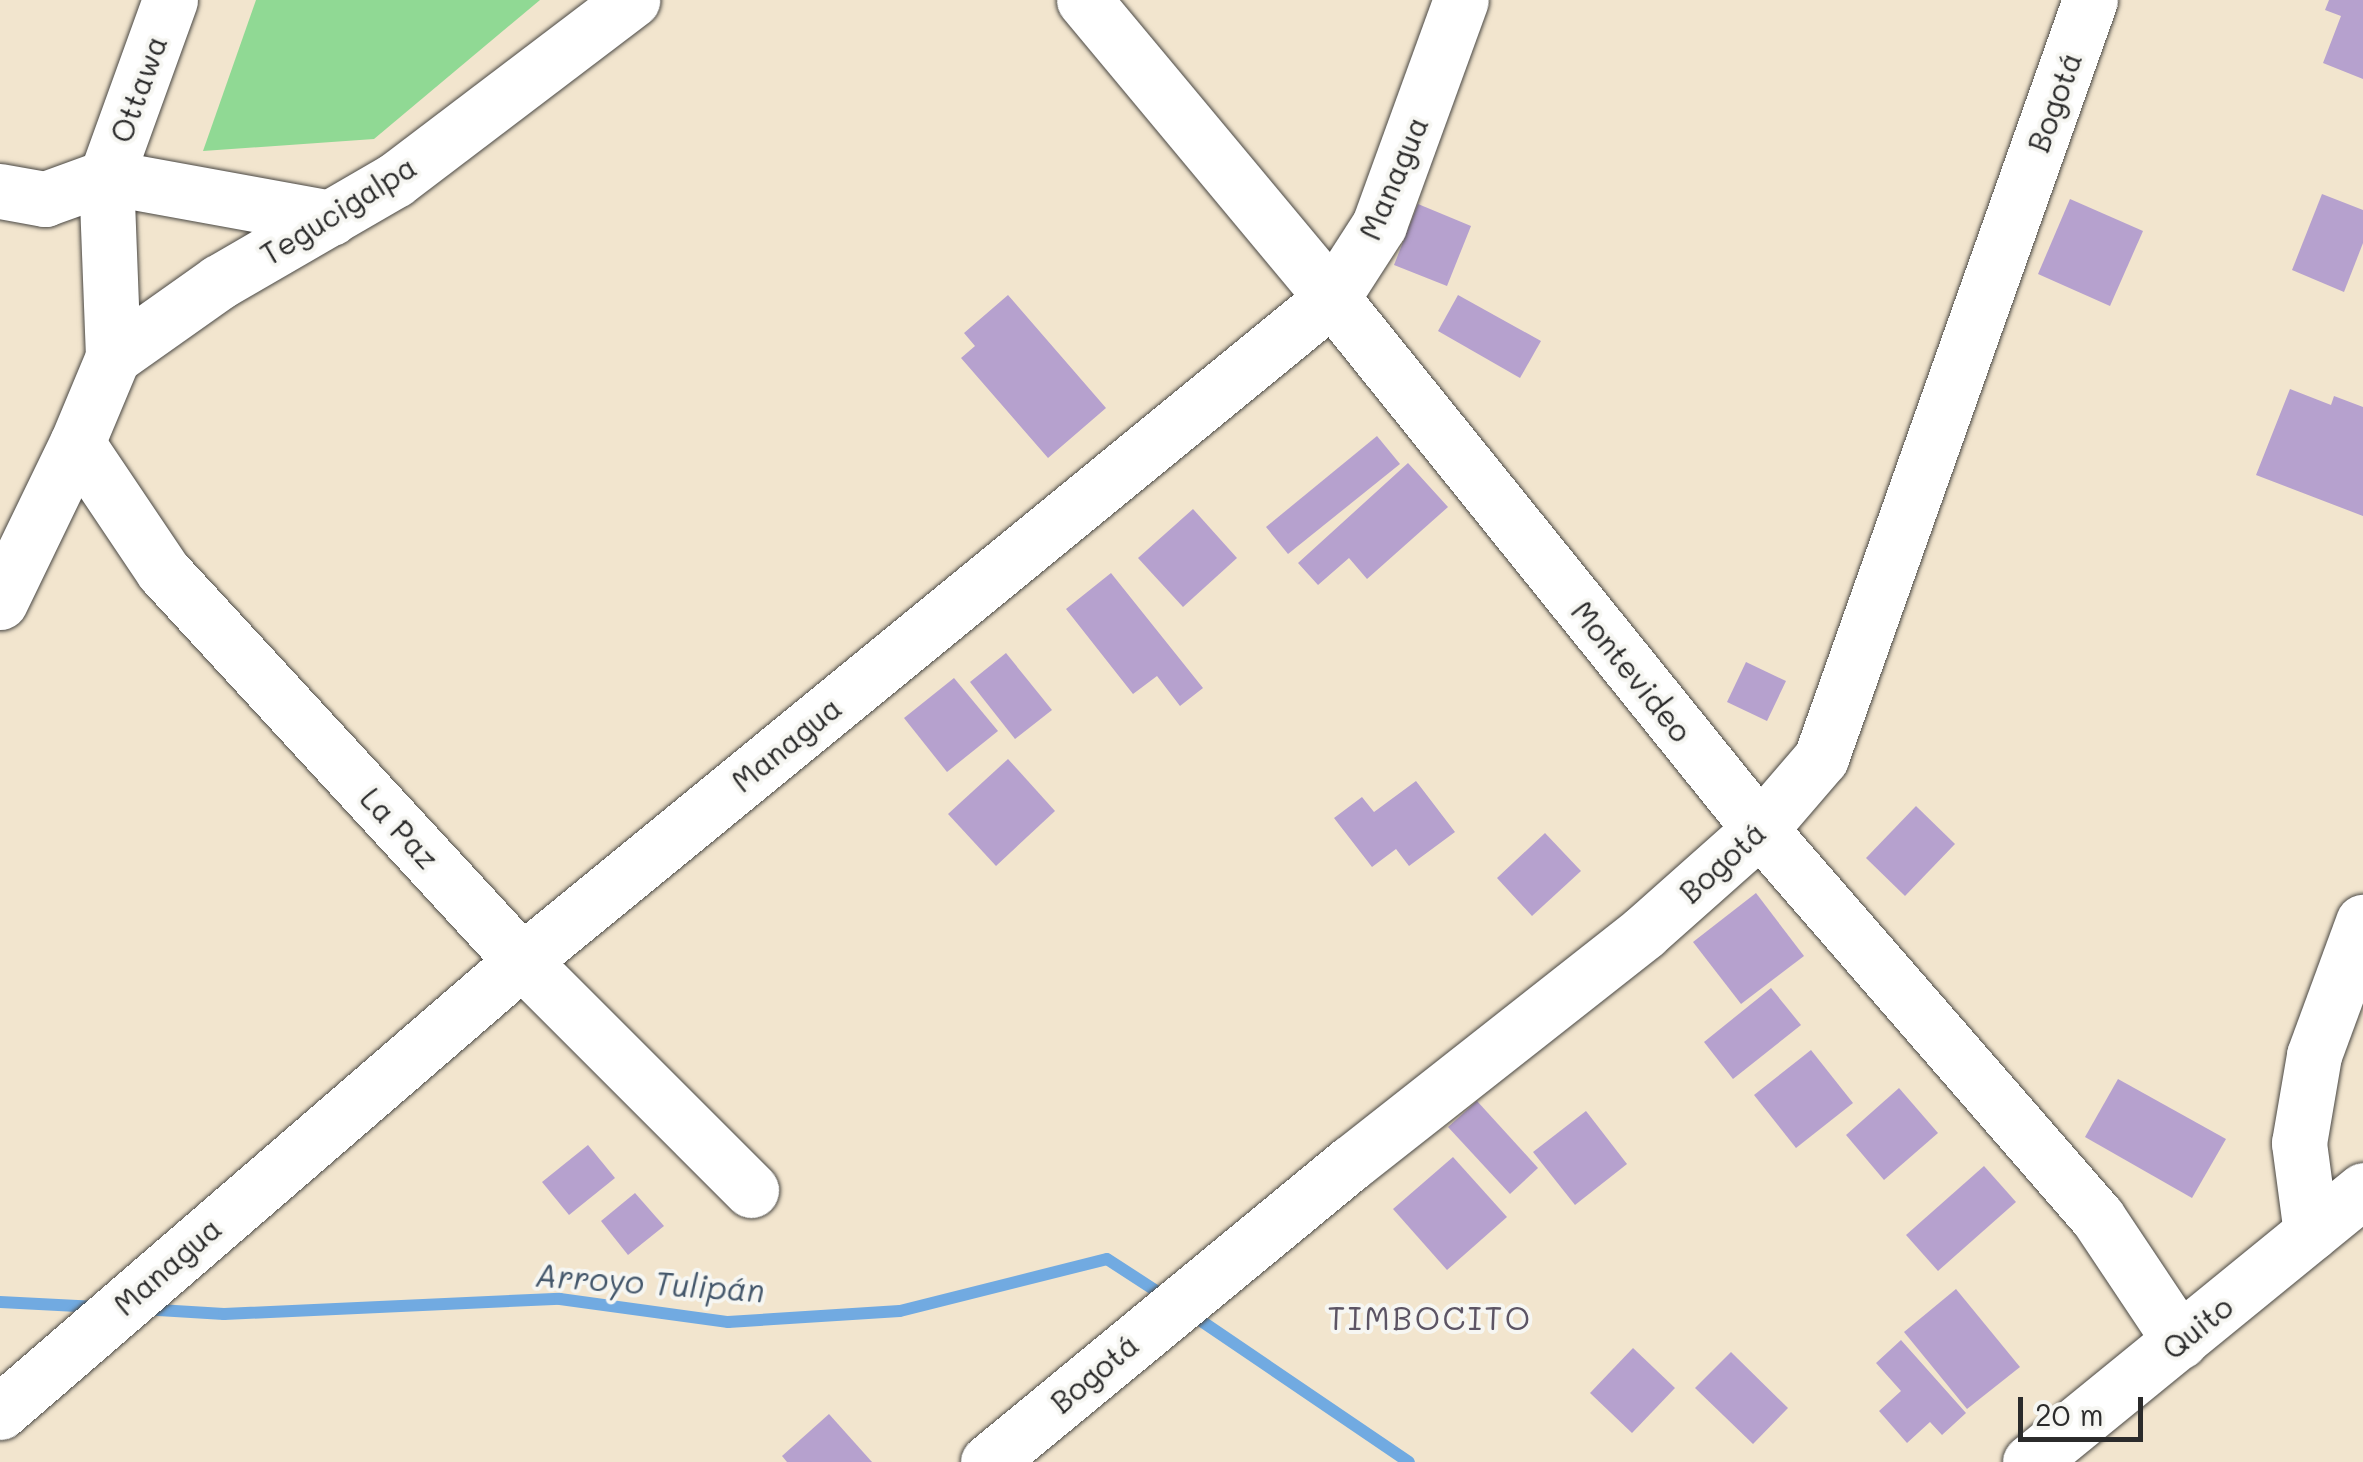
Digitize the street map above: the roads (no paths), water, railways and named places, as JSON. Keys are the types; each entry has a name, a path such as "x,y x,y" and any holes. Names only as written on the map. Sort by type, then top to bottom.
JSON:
{"street":[{"name":"Ottawa","path":"106,178 170,0"},
{"name":"Tegucigalpa","path":"113,357 219,282 395,180 632,0"},
{"name":"Montevideo","path":"1084,0 1332,298 1760,830 2098,1218 2180,1341"},
{"name":"Managua","path":"0,1412 522,960 1332,298 1379,225 1461,0"},
{"name":"Bogotá","path":"988,1462 1113,1356 1643,933 1760,830 1822,758 2090,0"},
{"path":"0,602 78,443 113,357 106,178"},
{"path":"0,191 44,199 106,178 331,218"},
{"name":"La Paz","path":"78,443 163,571 522,960 751,1190"},
{"path":"2311,1233 2299,1143 2314,1055 2363,922"},
{"name":"Quito","path":"2030,1462 2363,1190"}],"waterway":[{"name":"Arroyo Tulipán","path":"142,1309 224,1314 560,1299 728,1322 900,1311 1107,1259 1167,1298"},
{"name":"Arroyo Tulipán","path":"0,1302 97,1307"},
{"name":"Arroyo Tulipán","path":"1188,1312 1409,1462"}],"district":[{"name":"TIMBOCITO","path":"1430,1317"}]}
